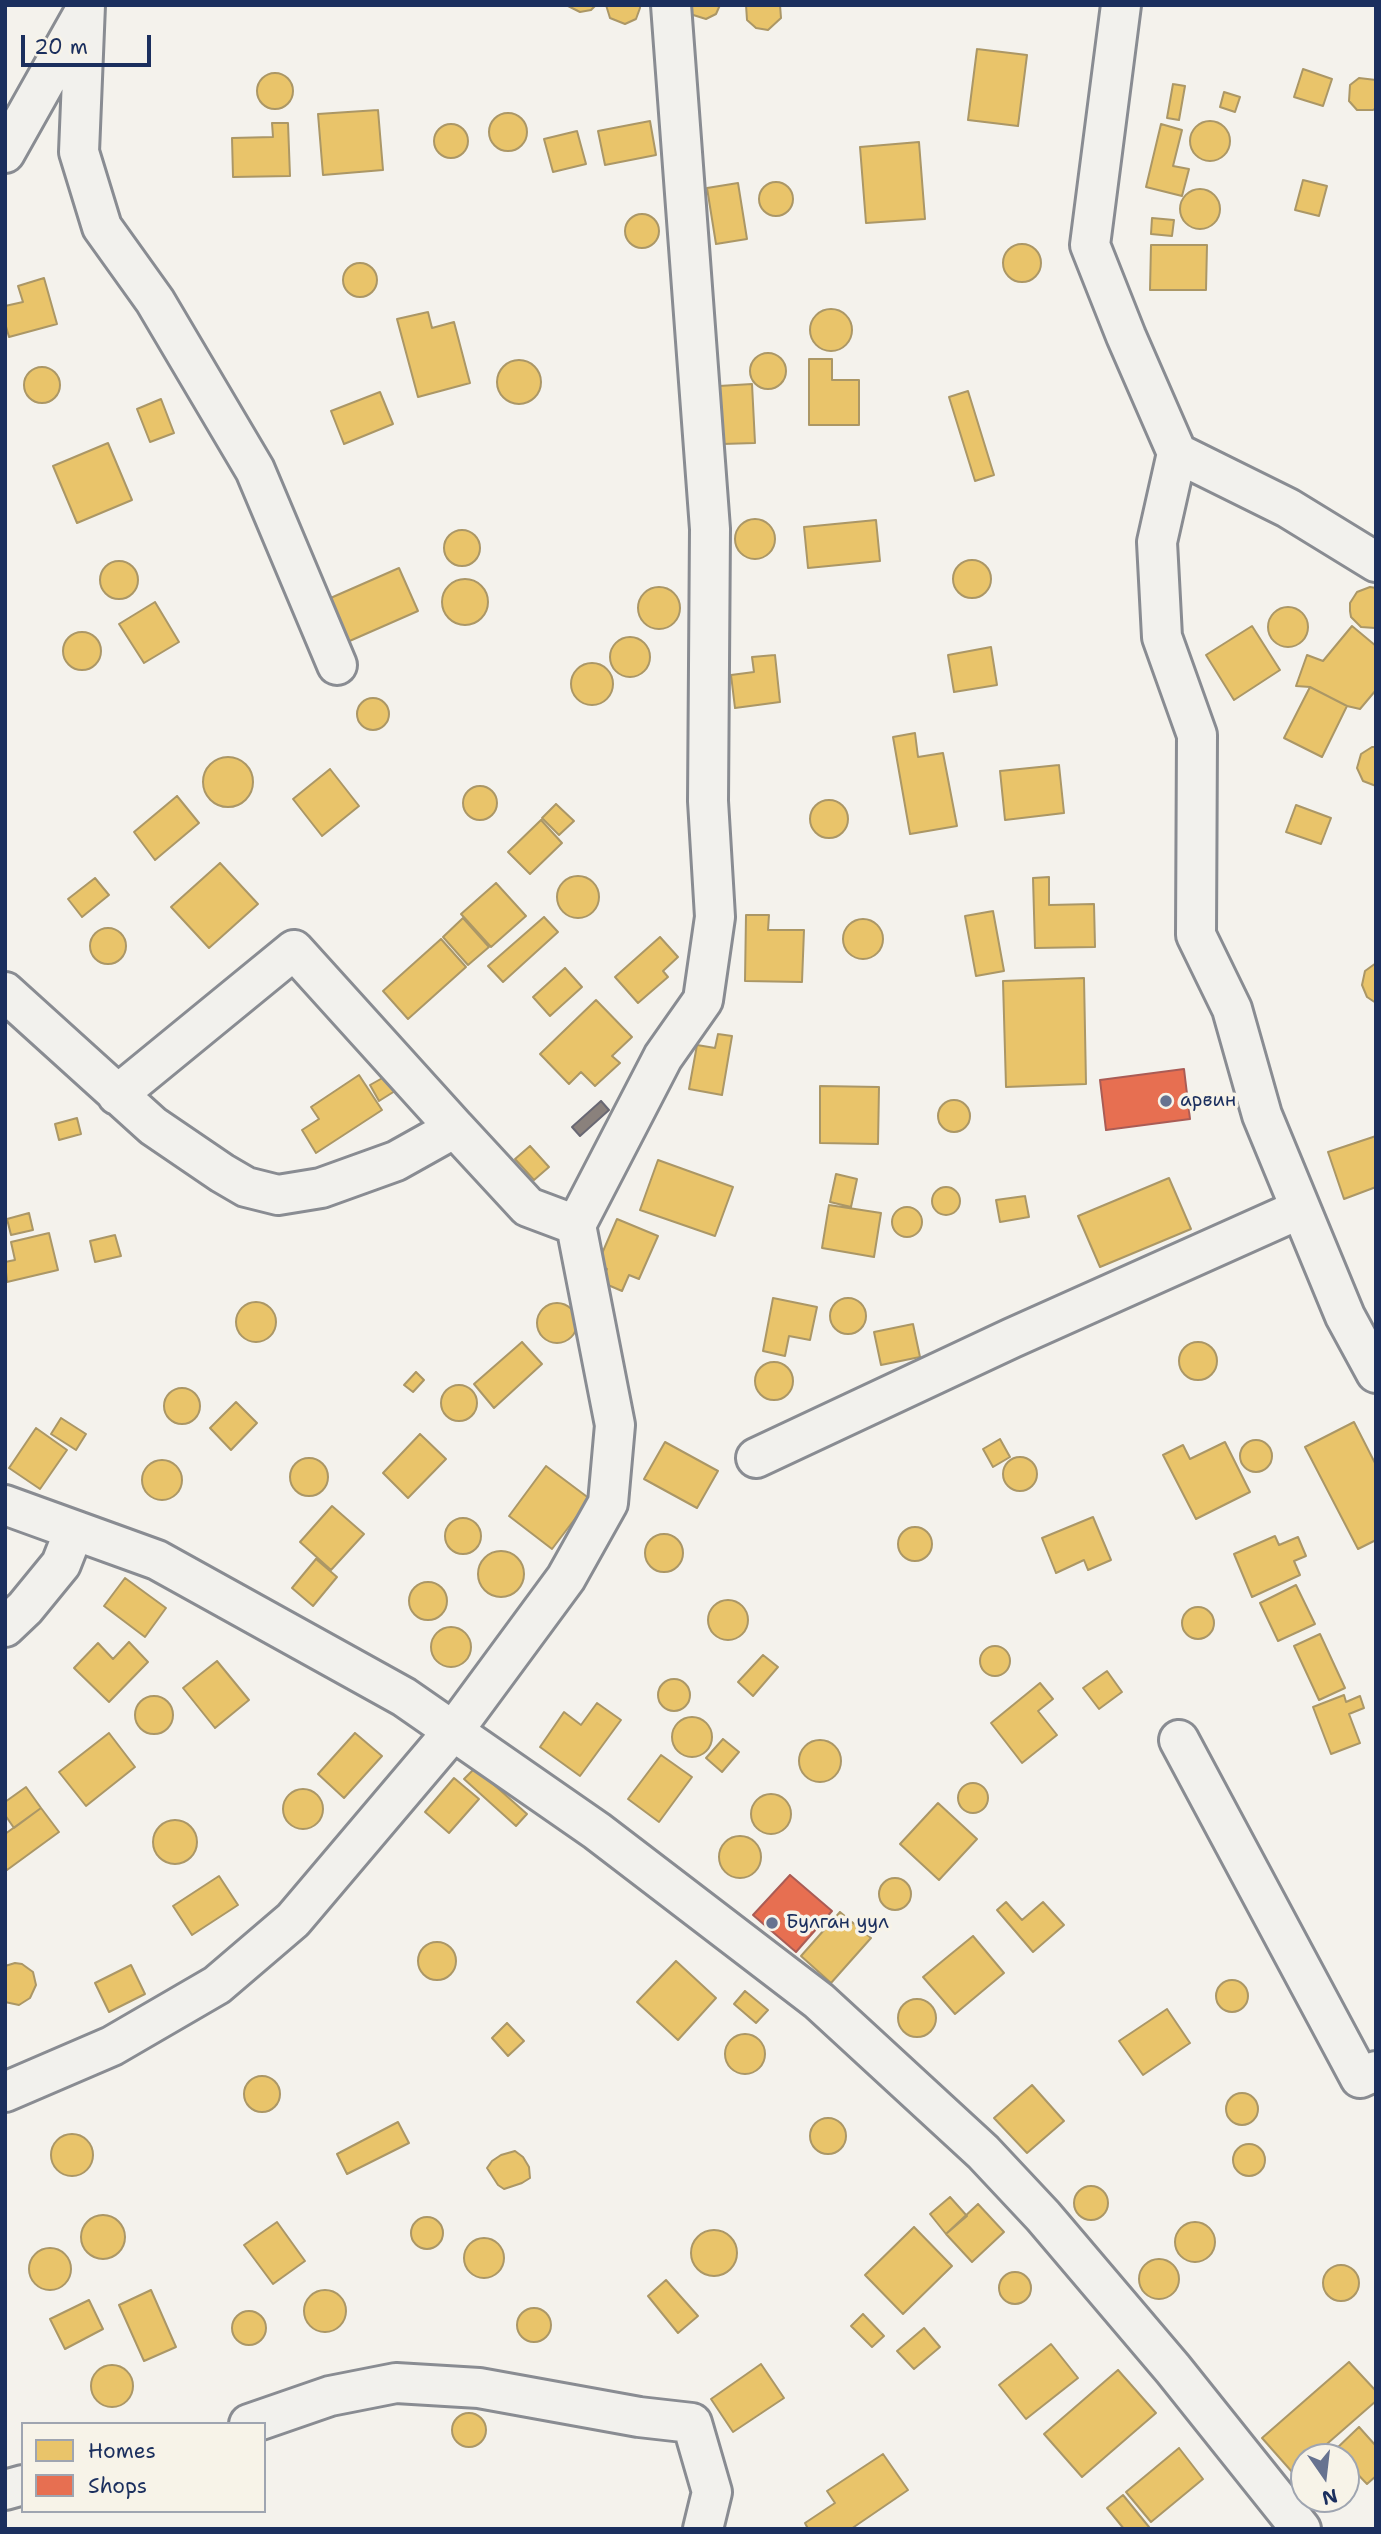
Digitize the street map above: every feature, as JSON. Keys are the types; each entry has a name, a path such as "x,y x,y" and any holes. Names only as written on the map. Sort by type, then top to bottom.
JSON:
{"street":[{"path":"5,2092 112,2046 217,1985 293,1920 454,1730 566,1578 608,1503 615,1425 576,1225 652,1077 703,1000 715,917 708,801 710,529 671,5"},
{"path":"1121,5 1090,245 1177,453 1157,542 1162,637 1197,735 1196,935 1232,1009 1262,1115 1300,1209 1345,1316 1376,1373"},
{"path":"5,153 85,8"},
{"path":"85,8 79,152 102,227 155,301 255,470 337,665"},
{"path":"1177,453 1288,508 1376,562"},
{"path":"117,1095 294,950 528,1207 576,1225"},
{"path":"5,992 153,1126 246,1186 278,1195 321,1188 396,1161 455,1128"},
{"path":"756,1458 1012,1338 1300,1209"},
{"path":"5,1505 157,1560 404,1697 597,1831 819,2001 983,2152 1043,2216 1173,2368 1301,2529"},
{"path":"5,1627 25,1608 61,1564 74,1531"},
{"path":"1179,1740 1360,2078 1376,2071"},
{"path":"255,2422 330,2396 396,2383 478,2388 639,2417 692,2423 712,2492 703,2529"}],"building: Homes":[{"path":"566,5 596,5 591,10 580,12"},
{"path":"606,5 640,5 640,8 636,19 625,24 610,18"},
{"path":"687,5 720,5 716,14 706,19 690,14"},
{"path":"746,5 780,5 781,18 768,30 756,28 747,20"},
{"path":"977,49 1027,55 1018,126 968,120"},
{"path":"1303,69 1332,79 1323,106 1294,97"},
{"path":"275,73 288,78 293,91 288,104 275,109 262,104 257,91 262,78"},
{"path":"1359,78 1376,80 1376,108 1373,110 1357,110 1349,101 1350,85"},
{"path":"1173,84 1185,86 1179,120 1167,118"},
{"path":"1224,92 1240,97 1235,112 1220,107"},
{"path":"378,110 383,170 323,175 318,114"},
{"path":"508,113 521,119 527,132 521,145 508,151 495,145 489,132 495,119"},
{"path":"650,121 656,155 605,165 598,131"},
{"path":"1210,121 1224,127 1230,141 1224,155 1210,161 1196,155 1190,141 1196,127"},
{"path":"272,123 288,123 290,176 233,177 232,138 273,137"},
{"path":"451,124 463,129 468,141 463,153 451,158 439,153 434,141 439,129"},
{"path":"1161,124 1182,130 1173,166 1189,169 1182,196 1146,187"},
{"path":"577,131 586,164 553,172 544,139"},
{"path":"919,142 925,219 866,223 860,147"},
{"path":"1303,180 1327,186 1319,216 1295,210"},
{"path":"776,182 788,187 793,199 788,211 776,216 764,211 759,199 764,187"},
{"path":"738,183 747,239 716,244 707,188"},
{"path":"1200,189 1208,190 1214,195 1219,201 1219,217 1214,223 1208,228 1200,229 1192,228 1186,223 1181,217 1180,209 1181,201 1186,195 1192,190"},
{"path":"642,214 654,219 659,231 654,243 642,248 630,243 625,231 630,219"},
{"path":"1152,218 1174,220 1172,236 1151,234"},
{"path":"1022,244 1035,250 1041,263 1035,276 1022,282 1009,276 1003,263 1009,250"},
{"path":"1151,245 1207,245 1206,290 1150,290"},
{"path":"360,263 372,268 377,280 372,292 360,297 348,292 343,280 348,268"},
{"path":"44,278 57,324 9,337 5,323 5,306 23,302 18,286"},
{"path":"831,309 846,315 852,330 846,345 831,351 816,345 810,330 816,315"},
{"path":"428,312 432,328 454,322 470,383 418,397 397,319"},
{"path":"768,353 781,358 786,371 781,384 768,389 755,384 750,371 755,358"},
{"path":"809,359 832,359 832,380 859,380 859,425 809,425"},
{"path":"519,360 535,366 541,382 535,398 519,404 503,398 497,382 503,366"},
{"path":"42,367 54,373 60,385 54,397 42,403 30,397 24,385 30,373"},
{"path":"752,384 755,443 722,444 719,386"},
{"path":"968,391 994,475 975,481 949,397"},
{"path":"380,392 393,424 344,444 331,411"},
{"path":"161,399 174,433 150,442 137,409"},
{"path":"108,443 132,500 77,523 53,466"},
{"path":"755,519 769,525 775,539 769,553 755,559 741,553 735,539 741,525"},
{"path":"876,520 880,561 808,568 804,527"},
{"path":"462,530 475,535 480,548 475,561 462,566 449,561 444,548 449,535"},
{"path":"972,560 986,565 991,579 986,593 972,598 958,593 953,579 958,565"},
{"path":"119,561 132,567 138,580 132,593 119,599 106,593 100,580 106,567"},
{"path":"399,568 418,611 345,643 326,600"},
{"path":"465,579 481,586 488,602 481,618 465,625 449,618 442,602 449,586"},
{"path":"659,587 674,593 680,608 674,623 659,629 644,623 638,608 644,593"},
{"path":"1370,587 1376,588 1375,628 1361,627 1351,617 1350,611 1350,603 1357,592"},
{"path":"155,602 179,642 144,663 119,624"},
{"path":"1288,607 1302,613 1308,627 1302,641 1288,647 1274,641 1268,627 1274,613"},
{"path":"1252,626 1280,670 1234,700 1206,655"},
{"path":"1352,626 1376,646 1376,690 1360,709 1347,706 1310,687 1296,686 1307,655 1323,661"},
{"path":"82,632 95,638 101,651 95,664 82,670 69,664 63,651 69,638"},
{"path":"630,637 644,643 650,657 644,671 630,677 616,671 610,657 616,643"},
{"path":"991,647 997,685 954,692 948,655"},
{"path":"775,655 780,702 735,708 731,675 754,672 752,657"},
{"path":"592,663 607,669 613,684 607,699 592,705 577,699 571,684 577,669"},
{"path":"1310,687 1347,706 1322,757 1284,738"},
{"path":"373,698 384,703 389,714 384,725 373,730 362,725 357,714 362,703"},
{"path":"915,733 918,757 943,753 957,826 910,834 893,737"},
{"path":"1376,747 1376,786 1363,781 1357,768 1361,754"},
{"path":"228,757 246,764 253,782 246,800 228,807 210,800 203,782 210,764"},
{"path":"1059,765 1064,813 1005,820 1000,771"},
{"path":"330,769 359,806 322,836 293,799"},
{"path":"480,786 492,791 497,803 492,815 480,820 468,815 463,803 468,791"},
{"path":"177,796 199,823 155,860 134,832"},
{"path":"829,800 842,806 848,819 842,832 829,838 816,832 810,819 816,806"},
{"path":"556,804 574,821 559,835 542,818"},
{"path":"1296,805 1331,818 1321,844 1286,832"},
{"path":"541,820 562,843 530,874 508,852"},
{"path":"220,863 258,904 209,948 171,907"},
{"path":"578,876 593,882 599,897 593,912 578,918 563,912 557,897 563,882"},
{"path":"1049,877 1049,905 1094,904 1095,947 1035,948 1033,878"},
{"path":"95,878 109,895 82,917 68,899"},
{"path":"496,883 526,916 491,947 461,914"},
{"path":"993,911 1004,971 976,976 965,916"},
{"path":"746,915 769,915 768,930 804,930 802,982 745,981"},
{"path":"544,917 558,932 503,982 488,966"},
{"path":"463,918 489,947 468,965 443,937"},
{"path":"863,919 871,920 877,925 882,931 882,947 877,953 871,958 863,959 855,958 849,953 844,947 843,939 844,931 849,925 855,920"},
{"path":"108,928 121,933 126,946 121,959 108,964 95,959 90,946 95,933"},
{"path":"660,937 678,957 663,971 668,977 638,1003 615,977"},
{"path":"441,939 466,967 408,1019 383,991"},
{"path":"1376,963 1376,1003 1367,997 1362,985 1365,971"},
{"path":"565,968 582,987 550,1016 533,997"},
{"path":"1084,978 1086,1084 1006,1087 1003,981"},
{"path":"596,1000 632,1037 612,1056 620,1063 595,1086 581,1072 569,1084 540,1054"},
{"path":"718,1034 732,1036 722,1095 689,1089 697,1045 715,1048"},
{"path":"359,1075 382,1110 316,1153 302,1130 319,1119 311,1107"},
{"path":"386,1076 395,1091 379,1101 370,1085"},
{"path":"820,1086 879,1087 878,1144 820,1143"},
{"path":"954,1100 966,1104 970,1116 966,1128 954,1132 942,1128 938,1116 942,1104"},
{"path":"77,1118 81,1134 59,1140 55,1124"},
{"path":"1376,1136 1376,1187 1344,1199 1328,1152"},
{"path":"530,1146 549,1167 534,1180 515,1159"},
{"path":"658,1160 733,1187 715,1236 640,1210"},
{"path":"836,1174 857,1179 851,1207 830,1202"},
{"path":"1169,1178 1191,1229 1100,1267 1078,1216"},
{"path":"946,1187 956,1191 960,1201 956,1211 946,1215 936,1211 932,1201 936,1191"},
{"path":"1025,1196 1029,1217 1000,1222 996,1200"},
{"path":"829,1205 881,1213 874,1257 822,1248"},
{"path":"907,1207 918,1211 922,1222 918,1233 907,1237 896,1233 892,1222 896,1211"},
{"path":"29,1213 33,1230 11,1235 7,1219"},
{"path":"617,1219 658,1236 639,1279 629,1275 622,1291 601,1282 607,1269 597,1265"},
{"path":"49,1233 58,1270 7,1282 5,1262 15,1260 11,1242"},
{"path":"115,1235 121,1256 95,1262 90,1241"},
{"path":"773,1298 817,1307 810,1340 789,1336 785,1356 763,1351"},
{"path":"848,1298 860,1304 866,1316 860,1328 848,1334 836,1328 830,1316 836,1304"},
{"path":"256,1302 264,1303 270,1308 275,1314 275,1330 270,1336 264,1341 256,1342 248,1341 242,1336 237,1330 236,1322 237,1314 242,1308 248,1303"},
{"path":"557,1303 571,1309 577,1323 571,1337 557,1343 543,1337 537,1323 543,1309"},
{"path":"913,1324 920,1357 881,1365 874,1332"},
{"path":"522,1342 542,1364 494,1408 474,1384"},
{"path":"1198,1342 1211,1348 1217,1361 1211,1374 1198,1380 1185,1374 1179,1361 1185,1348"},
{"path":"774,1362 787,1368 793,1381 787,1394 774,1400 761,1394 755,1381 761,1368"},
{"path":"416,1372 424,1380 413,1392 404,1385"},
{"path":"459,1385 472,1390 477,1403 472,1416 459,1421 446,1416 441,1403 446,1390"},
{"path":"182,1388 195,1393 200,1406 195,1419 182,1424 169,1419 164,1406 169,1393"},
{"path":"236,1402 257,1423 231,1450 210,1428"},
{"path":"61,1418 86,1434 76,1450 51,1434"},
{"path":"1354,1422 1376,1465 1376,1540 1358,1549 1305,1447"},
{"path":"36,1428 67,1450 40,1489 9,1468"},
{"path":"420,1434 446,1459 408,1498 383,1473"},
{"path":"1000,1439 1010,1457 993,1467 983,1449"},
{"path":"1256,1440 1268,1444 1272,1456 1268,1468 1256,1472 1244,1468 1240,1456 1244,1444"},
{"path":"665,1442 718,1471 697,1508 644,1479"},
{"path":"1225,1442 1250,1492 1196,1519 1163,1455 1183,1445 1190,1459"},
{"path":"1020,1457 1032,1462 1037,1474 1032,1486 1020,1491 1008,1486 1003,1474 1008,1462"},
{"path":"309,1458 322,1464 328,1477 322,1490 309,1496 296,1490 290,1477 296,1464"},
{"path":"162,1460 176,1466 182,1480 176,1494 162,1500 148,1494 142,1480 148,1466"},
{"path":"546,1466 590,1499 552,1549 509,1516"},
{"path":"332,1506 364,1534 331,1570 300,1542"},
{"path":"1093,1517 1111,1560 1088,1570 1084,1560 1056,1573 1042,1538"},
{"path":"463,1518 475,1524 481,1536 475,1548 463,1554 451,1548 445,1536 451,1524"},
{"path":"915,1527 927,1532 932,1544 927,1556 915,1561 903,1556 898,1544 903,1532"},
{"path":"664,1534 678,1539 683,1553 678,1567 664,1572 650,1567 645,1553 650,1539"},
{"path":"1275,1536 1279,1545 1298,1537 1306,1556 1294,1561 1300,1575 1252,1597 1234,1554"},
{"path":"501,1551 517,1558 524,1574 517,1590 501,1597 485,1590 478,1574 485,1558"},
{"path":"316,1559 337,1577 313,1606 292,1588"},
{"path":"125,1578 166,1608 145,1637 104,1606"},
{"path":"428,1582 442,1587 447,1601 442,1615 428,1620 414,1615 409,1601 414,1587"},
{"path":"1296,1585 1315,1624 1278,1641 1260,1603"},
{"path":"728,1600 736,1601 742,1606 747,1612 747,1628 742,1634 736,1639 728,1640 720,1639 714,1634 709,1628 708,1620 709,1612 714,1606 720,1601"},
{"path":"1198,1607 1210,1611 1214,1623 1210,1635 1198,1639 1186,1635 1182,1623 1186,1611"},
{"path":"451,1627 459,1628 465,1633 470,1639 470,1655 465,1661 459,1666 451,1667 443,1666 437,1661 432,1655 431,1647 432,1639 437,1633 443,1628"},
{"path":"1320,1634 1345,1688 1319,1700 1294,1646"},
{"path":"129,1642 148,1662 109,1702 74,1668 98,1643 113,1659"},
{"path":"995,1646 1006,1650 1010,1661 1006,1672 995,1676 984,1672 980,1661 984,1650"},
{"path":"763,1655 778,1667 753,1696 738,1682"},
{"path":"217,1661 249,1700 215,1728 183,1688"},
{"path":"1107,1671 1122,1692 1099,1709 1083,1688"},
{"path":"674,1679 686,1683 690,1695 686,1707 674,1711 662,1707 658,1695 662,1683"},
{"path":"1040,1683 1053,1699 1038,1711 1057,1735 1022,1763 991,1723"},
{"path":"1344,1695 1346,1702 1360,1696 1364,1708 1349,1714 1360,1743 1331,1754 1313,1707"},
{"path":"154,1696 167,1702 173,1715 167,1728 154,1734 141,1728 135,1715 141,1702"},
{"path":"597,1703 621,1720 580,1776 540,1747 564,1712 581,1725"},
{"path":"692,1717 706,1723 712,1737 706,1751 692,1757 678,1751 672,1737 678,1723"},
{"path":"109,1733 135,1767 86,1806 59,1772"},
{"path":"355,1733 382,1756 344,1798 318,1774"},
{"path":"723,1739 739,1752 722,1772 706,1758"},
{"path":"820,1740 835,1746 841,1761 835,1776 820,1782 805,1776 799,1761 805,1746"},
{"path":"661,1755 692,1777 659,1822 628,1799"},
{"path":"475,1768 527,1814 516,1826 464,1779"},
{"path":"454,1778 479,1799 449,1833 425,1812"},
{"path":"973,1783 984,1787 988,1798 984,1809 973,1813 962,1809 958,1798 962,1787"},
{"path":"26,1787 41,1808 14,1828 5,1815 5,1802"},
{"path":"303,1789 317,1795 323,1809 317,1823 303,1829 289,1823 283,1809 289,1795"},
{"path":"771,1794 785,1800 791,1814 785,1828 771,1834 757,1828 751,1814 757,1800"},
{"path":"938,1803 977,1839 939,1880 900,1844"},
{"path":"41,1808 59,1832 7,1870 5,1834"},
{"path":"175,1820 190,1827 197,1842 190,1857 175,1864 160,1857 153,1842 160,1827"},
{"path":"740,1836 755,1842 761,1857 755,1872 740,1878 725,1872 719,1857 725,1842"},
{"path":"219,1876 238,1905 192,1935 173,1906"},
{"path":"895,1878 906,1883 911,1894 906,1905 895,1910 884,1905 879,1894 884,1883"},
{"path":"1006,1902 1022,1920 1043,1902 1064,1925 1033,1952 997,1910"},
{"path":"840,1912 871,1938 831,1983 801,1956"},
{"path":"973,1936 1004,1973 955,2014 923,1977"},
{"path":"437,1942 451,1947 456,1961 451,1975 437,1980 423,1975 418,1961 423,1947"},
{"path":"676,1961 716,1998 678,2040 637,2002"},
{"path":"22,1964 33,1972 36,1985 30,1998 19,2005 5,2002 5,1966"},
{"path":"131,1965 145,1994 109,2012 95,1983"},
{"path":"1232,1980 1244,1984 1248,1996 1244,2008 1232,2012 1220,2008 1216,1996 1220,1984"},
{"path":"745,1991 768,2010 756,2023 734,2004"},
{"path":"917,1999 931,2004 936,2018 931,2032 917,2037 903,2032 898,2018 903,2004"},
{"path":"1167,2009 1190,2043 1143,2075 1119,2041"},
{"path":"507,2023 524,2041 508,2056 492,2038"},
{"path":"745,2034 759,2040 765,2054 759,2068 745,2074 731,2068 725,2054 731,2040"},
{"path":"262,2076 274,2082 280,2094 274,2106 262,2112 250,2106 244,2094 250,2082"},
{"path":"1032,2085 1064,2121 1027,2153 994,2118"},
{"path":"1242,2093 1253,2098 1258,2109 1253,2120 1242,2125 1231,2120 1226,2109 1231,2098"},
{"path":"828,2118 841,2123 846,2136 841,2149 828,2154 815,2149 810,2136 815,2123"},
{"path":"398,2122 409,2143 347,2174 337,2154"},
{"path":"72,2134 87,2140 93,2155 87,2170 72,2176 57,2170 51,2155 57,2140"},
{"path":"1249,2144 1260,2149 1265,2160 1260,2171 1249,2176 1238,2171 1233,2160 1238,2149"},
{"path":"515,2151 529,2167 530,2178 504,2189 498,2185 487,2168 501,2155"},
{"path":"1091,2186 1103,2191 1108,2203 1103,2215 1091,2220 1079,2215 1074,2203 1079,2191"},
{"path":"950,2197 967,2216 946,2234 930,2214"},
{"path":"978,2204 1004,2232 972,2262 946,2234"},
{"path":"103,2215 112,2216 119,2221 124,2228 124,2246 119,2253 112,2258 103,2259 94,2258 87,2253 82,2246 81,2237 82,2228 87,2221 94,2216"},
{"path":"427,2217 438,2222 443,2233 438,2244 427,2249 416,2244 411,2233 416,2222"},
{"path":"277,2222 305,2261 273,2284 244,2245"},
{"path":"1195,2222 1209,2228 1215,2242 1209,2256 1195,2262 1181,2256 1175,2242 1181,2228"},
{"path":"914,2227 952,2266 903,2314 865,2275"},
{"path":"714,2230 723,2231 730,2237 736,2244 736,2262 730,2269 723,2275 714,2276 705,2275 698,2269 692,2262 691,2253 692,2244 698,2237 705,2231"},
{"path":"484,2238 492,2239 498,2244 503,2250 503,2266 498,2272 492,2277 484,2278 476,2277 470,2272 465,2266 464,2258 465,2250 470,2244 476,2239"},
{"path":"50,2248 65,2254 71,2269 65,2284 50,2290 35,2284 29,2269 35,2254"},
{"path":"1159,2259 1173,2265 1179,2279 1173,2293 1159,2299 1145,2293 1139,2279 1145,2265"},
{"path":"1341,2265 1354,2270 1359,2283 1354,2296 1341,2301 1328,2296 1323,2283 1328,2270"},
{"path":"1015,2272 1026,2277 1031,2288 1026,2299 1015,2304 1004,2299 999,2288 1004,2277"},
{"path":"666,2280 698,2316 678,2333 648,2296"},
{"path":"151,2290 176,2347 144,2361 119,2305"},
{"path":"325,2290 340,2296 346,2311 340,2326 325,2332 310,2326 304,2311 310,2296"},
{"path":"89,2300 103,2329 65,2349 50,2319"},
{"path":"534,2308 546,2313 551,2325 546,2337 534,2342 522,2337 517,2325 522,2313"},
{"path":"249,2311 261,2316 266,2328 261,2340 249,2345 237,2340 232,2328 237,2316"},
{"path":"863,2314 884,2336 872,2347 851,2326"},
{"path":"924,2328 940,2347 914,2369 897,2351"},
{"path":"1051,2344 1078,2378 1026,2419 999,2385"},
{"path":"1349,2362 1376,2391 1376,2401 1328,2443 1290,2443 1290,2470 1262,2438"},
{"path":"761,2364 784,2398 733,2432 711,2399"},
{"path":"112,2365 127,2371 133,2386 127,2401 112,2407 97,2401 91,2386 97,2371"},
{"path":"1118,2370 1156,2413 1082,2477 1044,2434"},
{"path":"469,2413 481,2418 486,2430 481,2442 469,2447 457,2442 452,2430 457,2418"},
{"path":"1359,2427 1376,2446 1376,2476 1367,2484 1360,2477 1360,2443 1342,2443"},
{"path":"1179,2448 1203,2479 1151,2522 1126,2492"},
{"path":"883,2454 908,2490 851,2529 808,2529 805,2523 835,2503 827,2491"},
{"path":"1123,2495 1149,2527 1147,2529 1124,2529 1107,2508"}],"building: Shops":[{"path":"1184,1069 1190,1119 1106,1130 1100,1080"},
{"path":"790,1875 832,1911 796,1952 753,1915"}],"building: Industry":[{"path":"601,1101 609,1110 580,1136 572,1127"}],"place":[{"name":"арвин","path":"1166,1101"},
{"name":"Булган уул","path":"772,1923"}]}
